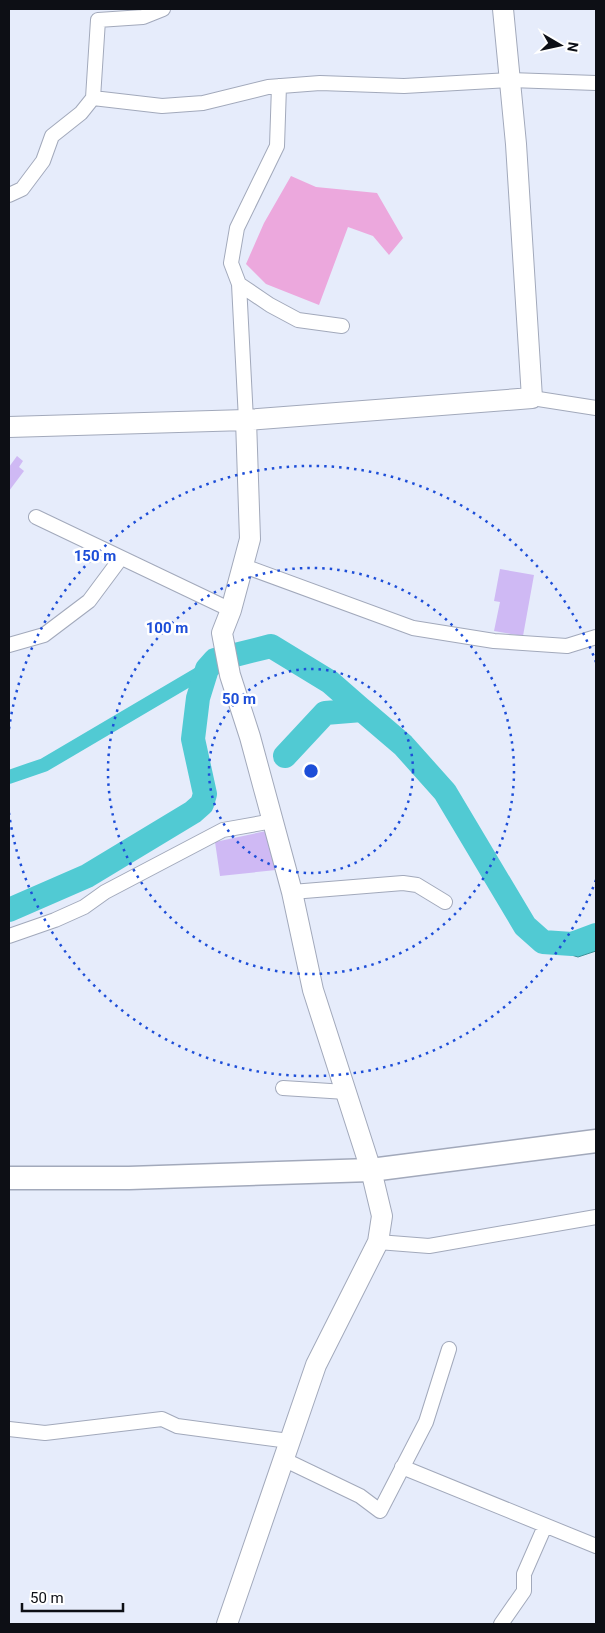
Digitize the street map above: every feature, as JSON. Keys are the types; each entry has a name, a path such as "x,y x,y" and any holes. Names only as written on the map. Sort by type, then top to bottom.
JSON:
{"main road":[{"path":"9,1178 129,1178 371,1170 596,1141"}],"street":[{"path":"9,195 22,189 43,161 52,136 81,113 93,98 98,20 144,17 163,9"},
{"path":"503,9 510,80 532,398"},
{"path":"93,98 162,106 203,103 278,86 320,83 404,86 510,80 596,83"},
{"path":"227,1624 316,1365 378,1242 382,1216 371,1170 313,990 292,892 250,737 230,675 222,633 231,610 250,539 246,420 238,284 231,263 237,228 276,146 278,86"},
{"path":"238,284 298,320 342,326"},
{"path":"11,432 246,420 532,398 596,408"},
{"path":"36,517 231,610"},
{"path":"9,645 44,635 90,601 121,558"},
{"path":"244,566 413,628 494,641 567,646 596,637"},
{"path":"9,936 55,920 84,907 106,892 223,830 273,821"},
{"path":"292,892 402,883 417,886 445,902"},
{"path":"283,1088 346,1092"},
{"path":"378,1242 429,1246 596,1217"},
{"path":"9,1429 45,1433 162,1419 176,1426 286,1450 360,1496 380,1511 426,1422 449,1349"},
{"path":"402,1467 596,1546"},
{"path":"501,1624 524,1591 524,1574 545,1526"}],"shaded area":[{"path":"291,176 316,187 377,193 403,238 389,255 373,236 348,227 319,305 266,284 246,264 264,223"}],"water":[{"path":"596,927 596,951 578,957 558,951 568,935"}],"building":[{"path":"17,456 23,461 19,467 24,471 9,491 9,467"},
{"path":"500,569 534,575 523,636 494,631 500,602 494,601"},
{"path":"266,831 276,870 220,876 215,842"}],"waterway":[{"path":"9,910 87,876 193,812 202,804 205,794 193,739 198,698 207,669 215,660 271,646 330,682 362,710"},
{"path":"9,777 44,765 207,669"},
{"path":"285,756 325,713 362,710 403,745 445,792 525,926 543,942 572,944 596,935"}]}
